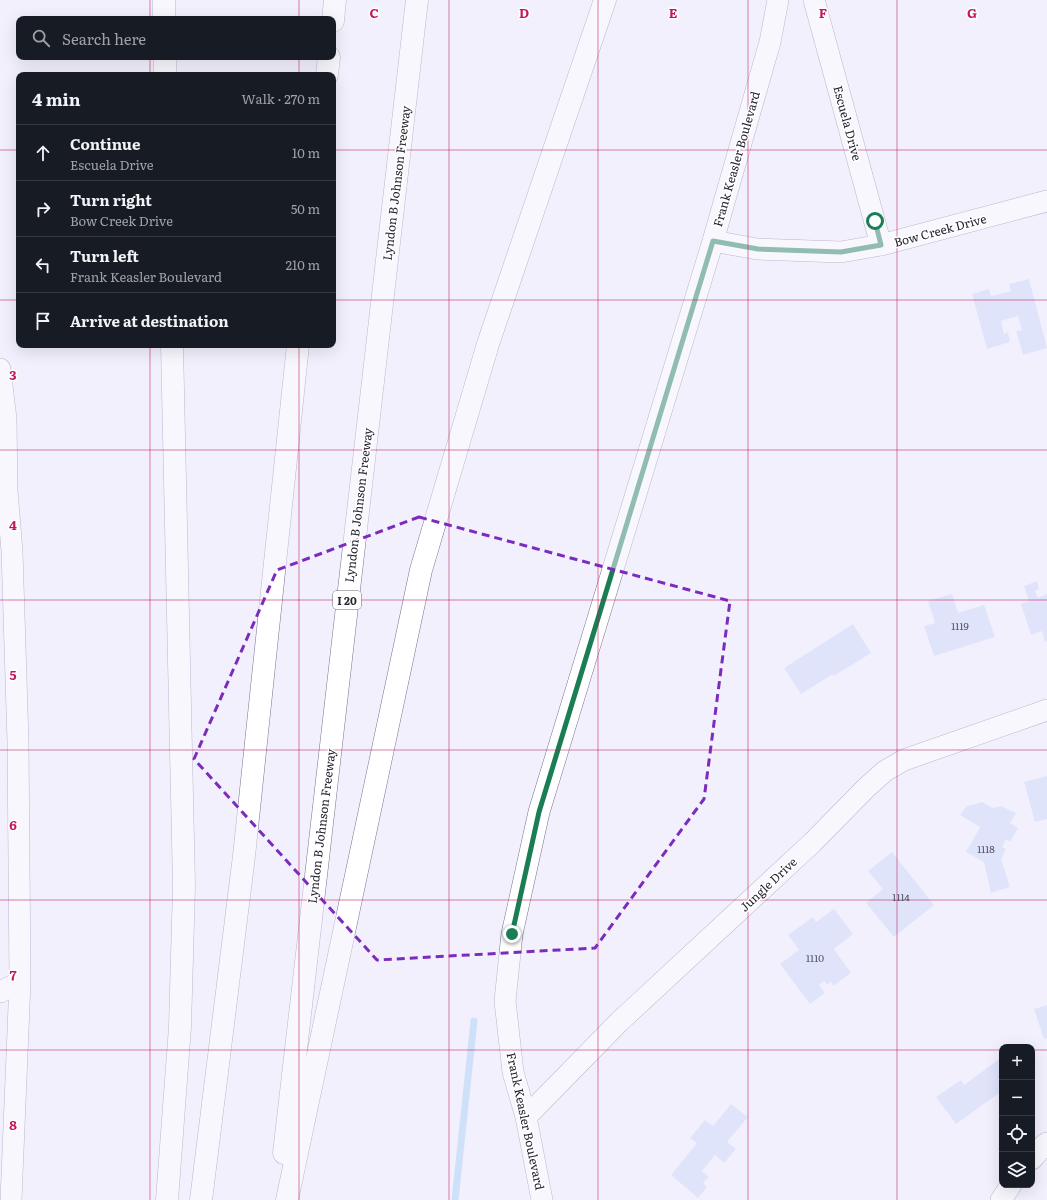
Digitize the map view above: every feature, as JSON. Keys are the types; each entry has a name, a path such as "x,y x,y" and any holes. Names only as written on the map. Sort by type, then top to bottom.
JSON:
{"highway":[{"path":"164,0 164,16"},
{"path":"333,16 335,0"},
{"name":"Lyndon B Johnson Freeway","path":"279,1200 417,0"},
{"path":"287,1200 421,570 488,344 605,0"},
{"path":"165,60 165,72"},
{"path":"327,72 329,60"},
{"path":"167,1200 180,1027 184,886 172,348"},
{"path":"202,1200 244,856 298,348"}],"street":[{"name":"Frank Keasler Boulevard","path":"542,1200 526,1117 514,1072 505,1001 512,934 539,812 713,241 770,42 778,0"},
{"name":"Escuela Drive","path":"814,0 881,245"},
{"name":"Bow Creek Drive","path":"713,241 758,249 841,252 881,245 1047,201"},
{"path":"0,369 6,419 6,553 18,742 20,982 11,1200"},
{"name":"Jungle Drive","path":"526,1117 619,1022 812,843 867,787 885,771 904,760 1047,710"},
{"path":"0,992 20,982"},
{"path":"1035,1155 1044,1145 1047,1144"},
{"path":"1001,1200 1009,1188"}],"highlighted area":[{"path":"419,517 730,601 704,799 595,948 377,960 194,759 277,570"}],"building":[{"path":"1029,279 1047,348 1023,355 1016,331 1022,330 1018,316 1001,321 1004,334 1008,332 1010,342 987,349 972,294 989,289 991,296 1011,291 1009,284"},
{"path":"1037,581 1039,589 1035,591 1038,598 1047,594 1047,641 1045,642 1042,631 1031,635 1021,604 1029,601 1024,586"},
{"path":"952,594 958,613 984,605 995,637 934,656 924,626 935,623 928,601"},
{"path":"853,624 871,653 801,694 784,668"},
{"path":"1047,776 1047,819 1035,822 1024,782"},
{"path":"982,802 993,808 1001,806 1016,813 1010,823 1018,828 1010,842 1006,839 1002,847 1006,849 1001,859 1010,887 991,893 984,862 966,852 980,827 960,815 967,806"},
{"path":"892,852 934,905 894,937 866,903 883,889 868,871"},
{"path":"834,909 853,934 834,949 851,973 833,986 831,982 827,985 824,981 819,985 825,993 810,1004 780,964 799,950 788,935 813,917 816,922"},
{"path":"1047,1005 1047,1038 1044,1039 1034,1009"},
{"path":"999,1059 999,1093 956,1124 936,1097 961,1080 964,1085"},
{"path":"731,1104 748,1117 727,1142 736,1149 724,1163 715,1155 702,1171 709,1177 703,1183 707,1187 698,1198 671,1175 697,1143 690,1138 705,1120 713,1126"}],"waterway":[{"path":"455,1200 474,1021"}],"route":[{"path":"512,934 539,812 713,241 758,249 841,252 881,245 875,221"}]}
